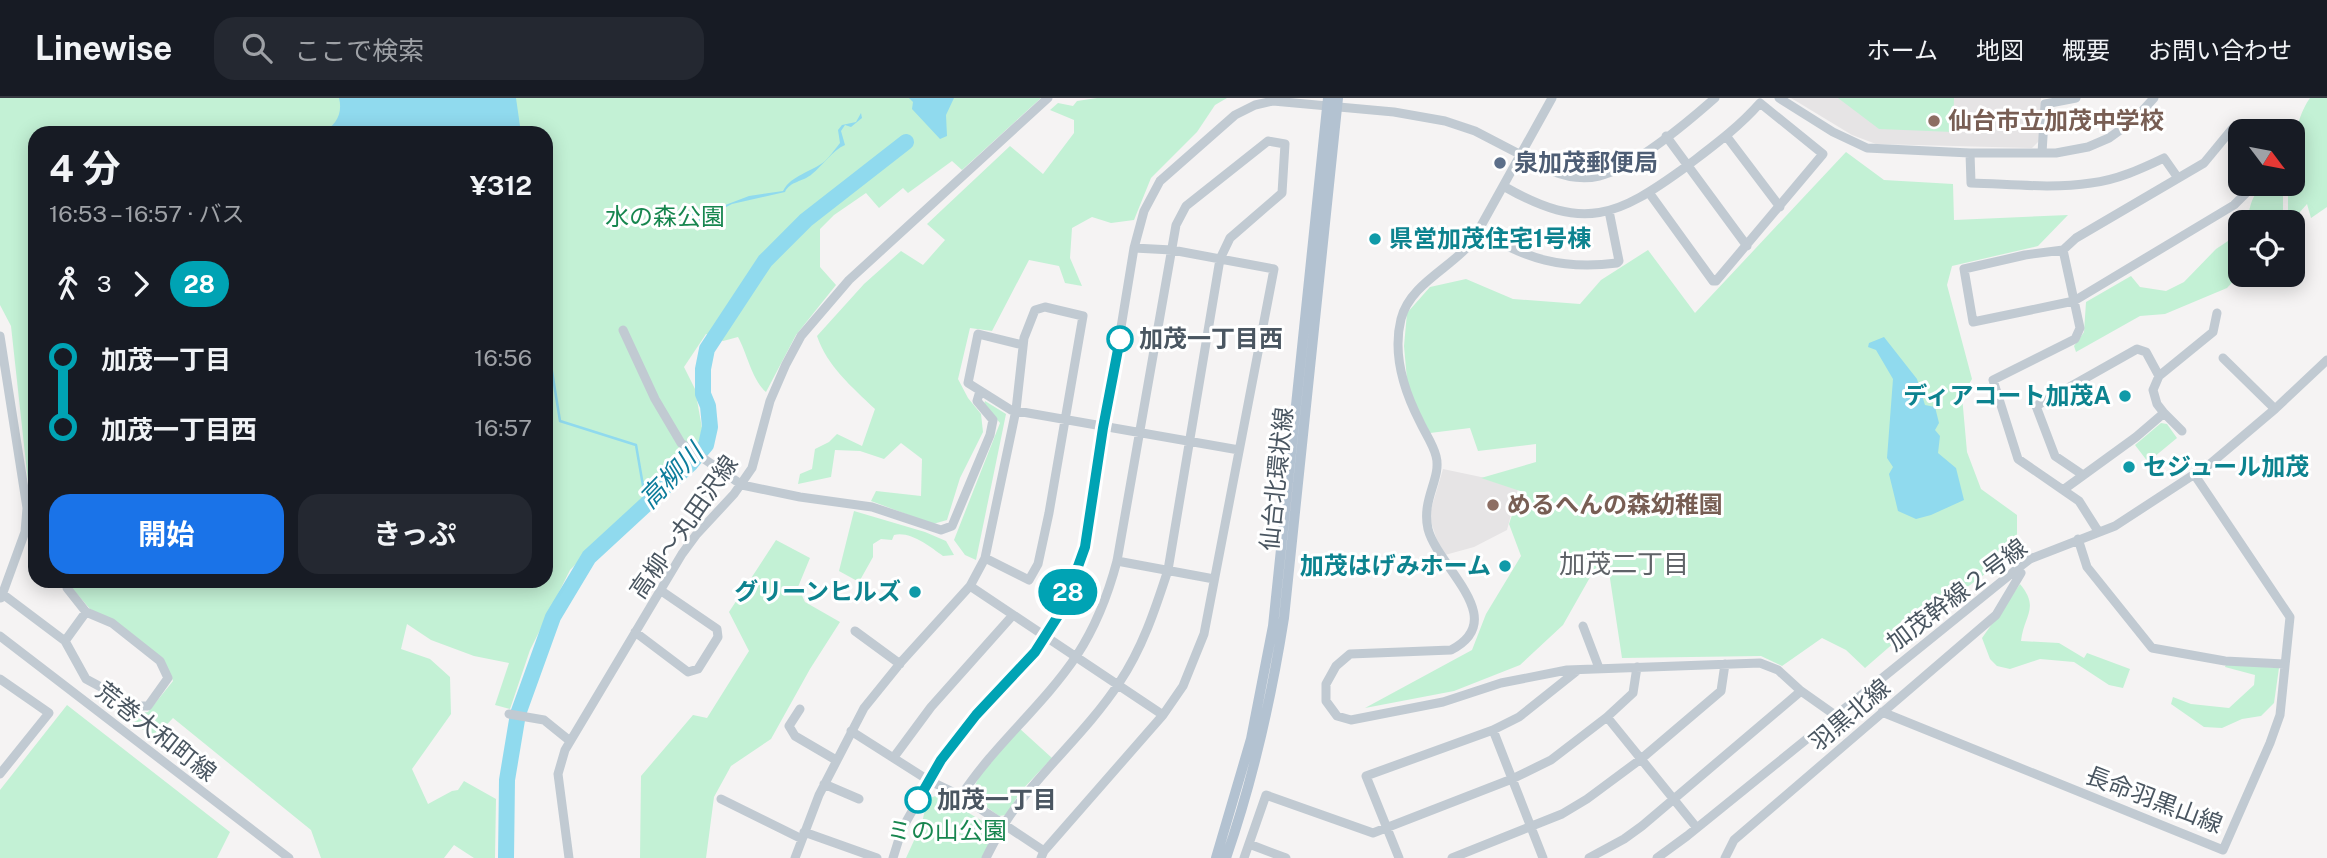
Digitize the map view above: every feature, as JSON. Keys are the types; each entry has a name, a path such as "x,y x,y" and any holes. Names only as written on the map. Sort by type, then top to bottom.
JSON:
{"main road":[{"name":"仙台北環状線","path":"1216,858 1251,740 1273,626 1333,101"},
{"name":"仙台北環状線","path":"1226,858 1260,744 1284,618 1333,101"}],"street":[{"name":"高柳～丸田沢線","path":"569,858 558,774 570,741 696,535 742,485 752,468 770,401 801,336 849,280 1048,98"},
{"path":"1552,98 1479,231 1461,255 1413,295 1401,320 1400,367 1405,391 1436,456 1436,470 1426,503 1428,527 1436,547 1472,602 1475,617 1473,630 1464,643 1451,650 1350,654 1336,666 1326,684 1326,701 1337,716 1351,720 1443,702 1502,683 1567,670 1760,663 1778,670 1801,691 1835,715"},
{"path":"893,858 902,829 928,780 976,715 1046,638 1063,608 1085,547 1134,248 1144,211 1160,181 1235,115 1273,101 1333,101 1445,121 1475,131 1563,175 1587,178 1623,167 1715,98"},
{"path":"1779,98 1833,132 1867,148 1970,153 2067,152 2099,143 2124,129 2154,98"},
{"path":"2042,153 2045,104 2076,98"},
{"path":"1504,187 1531,201 1561,211 1609,211 1650,194 1727,137 1762,102 1823,153 1716,281 1713,281 1650,194"},
{"path":"2228,134 2204,163 2076,238 2063,250 2025,255 1964,269 1973,322 2074,302 2234,205 2243,196"},
{"path":"1666,136 1747,246"},
{"path":"1727,137 1780,207"},
{"path":"961,796 980,767 1076,656 1109,593 1117,561 1176,225 1186,206 1268,141 1284,144 1282,193 1230,238 1220,260 1168,570 1153,615 1119,684 1003,825 986,858"},
{"path":"1970,153 1970,183 2093,183 2122,176 2164,158 2178,178"},
{"path":"1479,231 1511,249 1543,260 1583,266 1617,263 1619,261 1609,211"},
{"path":"851,732 928,780 961,796 1043,855 1163,715 1183,686 1204,634 1274,269 1172,250 1134,248"},
{"path":"2063,250 2080,328 2075,339 1993,380 2018,459 2079,501 2098,531"},
{"path":"795,858 824,784 864,708 970,586 985,558 1016,411 1023,345 1035,310 1045,307 1083,316 1038,564 1029,580 985,558"},
{"path":"2182,431 2157,404 2153,390 2158,376 2214,332 2217,313"},
{"path":"623,330 654,399 681,443 742,485 800,497 872,507 941,530 952,526 990,435 993,421 977,401 980,391"},
{"path":"1023,345 978,334 968,383 1011,410 1238,450"},
{"path":"0,336 3,369 28,492"},
{"path":"2083,475 2055,456 2036,406 2137,349 2146,352 2158,376"},
{"path":"2223,358 2275,409"},
{"name":"加茂幹線２号線","path":"1657,858 2030,559 2115,526 2224,454 2327,360"},
{"path":"2063,490 2136,438 2164,413"},
{"name":"長命羽黒山線","path":"1882,712 2222,854 2280,715 2290,617 2194,474"},
{"path":"28,520 1,596 65,641 86,678 136,706 148,706 168,678 160,661 112,623 86,612 67,588"},
{"path":"2078,539 2087,567 2152,648 2225,661 2284,664"},
{"path":"1117,561 1214,579"},
{"name":"羽黒北線","path":"1725,858 1734,840 1996,615 2021,573 2017,569"},
{"path":"970,586 1163,715"},
{"path":"635,632 688,672 698,669 718,637 717,629 660,590"},
{"path":"65,641 86,612"},
{"path":"894,757 932,707 1013,615"},
{"path":"1583,626 1599,668"},
{"path":"855,631 900,664"},
{"name":"荒巻大和町線","path":"0,636 289,858"},
{"path":"1452,858 1562,814 1587,799 1641,759 1721,691 1725,664"},
{"path":"1244,858 1266,795 1373,833 1512,779 1551,760 1608,717 1633,693 1637,667"},
{"path":"1399,858 1366,776 1493,730 1519,717 1579,669"},
{"path":"0,679 48,713 0,774"},
{"path":"1589,858 1624,839 1675,799 1801,691"},
{"path":"800,709 789,726 795,736 836,760"},
{"path":"509,714 544,720 570,741"},
{"path":"1608,717 1697,828"},
{"path":"1493,730 1543,858"},
{"path":"824,784 859,799"},
{"path":"720,799 803,836 853,848 877,858"},
{"path":"1249,844 1286,858"},
{"path":"849,858 853,848"}],"shaded area":[{"name":"仙台市立加茂中学校","path":"1791,98 2041,98 2039,141 2032,148 1876,144 1852,135"},
{"path":"1443,469 1519,485 1507,530 1474,547 1445,555 1429,516"}],"green space":[{"name":"水の森公園","path":"0,98 1041,98 962,170 952,161 908,193 903,188 879,208 866,193 834,215 820,229 820,267 836,285 796,335 766,392 753,374 738,337 723,341 706,334 684,367 695,389 702,428 699,443 688,457 645,495 570,570 530,650 510,709 495,705 509,663 474,656 431,640 407,624 401,649 430,659 450,677 451,714 412,769 428,804 458,790 464,781 496,799 495,858 474,858 454,845 444,858 321,858 311,830 173,718 154,738 103,700 107,696 139,713 148,712 173,681 163,658 90,609 72,588 553,588 553,126 28,126 28,482 11,326 0,305"},
{"path":"1097,98 1227,98 1215,105 1197,132 1151,178 1134,220 1111,223 1092,217 1072,228 1070,258 1082,286 1065,283 1059,266 1029,260 992,331 970,328 958,379 981,414 983,432 960,478 947,520 933,524 871,501 876,491 921,496 922,459 901,443 884,459 860,451 835,450 831,477 798,484 800,474 812,469 815,449 829,442 837,434 862,446 875,409 834,366 817,336 864,284 901,251 923,265 945,240 927,224 1010,146 1043,174 1074,133 1074,120 1050,110 1058,103 1073,106 1077,101"},
{"path":"1838,98 1954,98 1953,132 1879,129"},
{"path":"2310,98 2327,98 2327,207 2311,218 2307,204 2302,210 2288,210 2288,196 2305,196 2305,119 2300,119"},
{"path":"1846,152 1884,180 1953,184 1954,220 2068,215 2038,246 1952,266 1947,285 1972,379 1962,396 1967,452 1981,489 2017,515 2017,550 1903,635 1865,668 1846,650 1822,638 1782,666 1761,656 1622,658 1609,572 1593,572 1563,625 1520,665 1454,691 1365,708 1472,650 1486,614 1521,556 1509,524 1520,491 1481,478 1536,462 1536,444 1478,451 1470,428 1430,433 1408,391 1404,346 1407,313 1430,287 1466,279 1513,299 1580,304 1601,280 1648,250 1695,313"},
{"path":"2255,196 2283,196 2283,210 2249,210"},
{"path":"2228,241 2227,288 2165,314 2140,316 2076,352 2074,346 2084,332 2086,302 2131,276 2140,287 2166,291 2184,282 2216,249"},
{"path":"985,401 1006,414 976,560 965,555 954,540 1000,423 984,404"},
{"path":"2161,423 2167,424 2177,438 2148,462 2135,445"},
{"path":"854,511 946,541 954,555 943,556 907,535 894,535 892,540 881,539 873,544 873,557 859,582 839,571"},
{"path":"776,540 810,558 798,587 805,602 840,622 771,739 731,766 714,797 706,858 640,858 641,776 693,715 707,718 749,651 729,612"},
{"path":"2020,584 2026,592 2030,606 2021,641 2059,643 2084,658 2087,653 2130,669 2123,688 2109,685 2074,662 2040,659 2010,669 1997,666 1990,659 1982,638"},
{"path":"2226,664 2279,668 2274,703 2261,716 2242,719 2222,728 2204,727 2171,704 2173,697 2191,704 2229,708 2254,685 2255,675 2225,667"},
{"path":"67,705 230,832 217,858 0,858 0,790"},
{"path":"1019,728 1052,758 1021,791 1006,815 999,816 970,795 981,773"},
{"name":"ミの山公園","path":"938,795 996,829 982,858 906,858 922,823 926,805 930,798"}],"water":[{"path":"339,98 516,98 520,126 332,126 340,109"},
{"path":"909,98 954,98 946,115 947,136 940,139 912,109 913,102"},
{"path":"861,113 862,118 851,127 845,125 841,131 845,145 825,161 840,143 838,130 842,125 856,122"},
{"path":"825,161 812,174 790,186 785,192 732,204 693,224 685,220 686,214 693,211 707,212 749,196 783,191 796,177"},
{"path":"1884,337 1917,379 1925,405 1935,407 1939,423 1935,430 1940,436 1938,453 1956,468 1964,500 1916,519 1898,511 1889,474 1893,467 1887,458 1893,379 1876,350 1868,347 1869,343"}],"waterway":[{"name":"高柳川","path":"506,858 507,780 518,714 553,617 589,557 691,463 706,445 710,427 708,406 703,394 703,369 707,349 765,261 806,220 906,142"},
{"path":"553,377 560,421 636,445 646,503"}],"bus line":[{"name":"28","path":"918,800 941,760 976,715 1035,652 1063,608 1085,547 1120,339"}],"place":[{"name":"仙台市立加茂中学校","path":"1934,121"},
{"name":"泉加茂郵便局","path":"1500,163"},
{"name":"県営加茂住宅1号棟","path":"1375,239"},
{"name":"加茂一丁目西","path":"1120,339"},
{"name":"ディアコート加茂A","path":"2125,396"},
{"name":"セジュール加茂","path":"2129,467"},
{"name":"めるへんの森幼稚園","path":"1493,505"},
{"name":"加茂はげみホーム","path":"1505,566"},
{"name":"グリーンヒルズ","path":"915,592"},
{"name":"加茂一丁目","path":"918,800"}],"district":[{"name":"加茂二丁目","path":"1624,564"}]}
